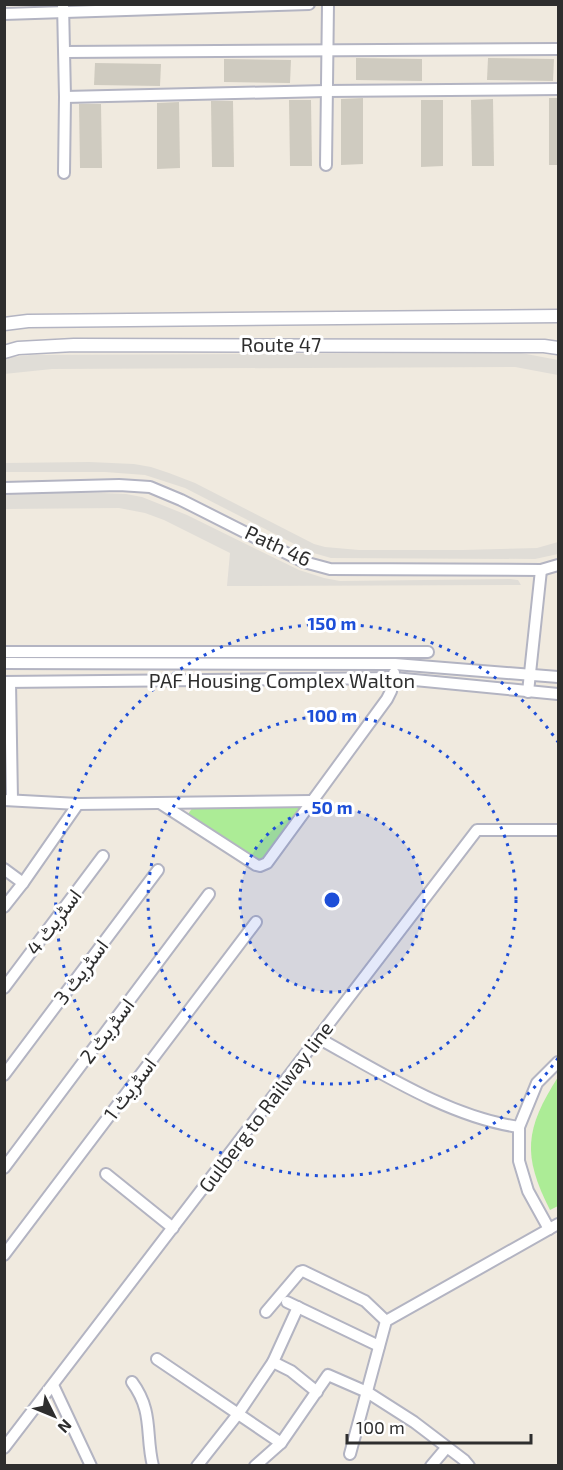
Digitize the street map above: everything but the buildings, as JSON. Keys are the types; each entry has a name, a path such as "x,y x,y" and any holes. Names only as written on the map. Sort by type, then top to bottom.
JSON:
{"street":[{"path":"4,14 63,9 309,4"},
{"path":"326,165 328,4"},
{"path":"63,9 64,173"},
{"path":"65,52 558,49"},
{"path":"65,97 558,89"},
{"name":"Route 47","path":"4,324 28,321 558,316"},
{"name":"Route 47","path":"4,352 18,348 74,345 533,346 558,348"},
{"name":"Path 46","path":"4,488 119,485 150,488 181,500 304,562 330,569 541,570 558,565"},
{"path":"528,692 541,570"},
{"path":"160,803 260,867 267,863 387,699 394,678 395,651"},
{"path":"4,652 428,651"},
{"name":"PAF Housing Complex Walton","path":"4,663 395,664 558,677"},
{"name":"PAF Housing Complex Walton","path":"7,682 394,678 558,694"},
{"path":"7,682 8,800 78,804 311,801"},
{"path":"4,907 78,804"},
{"name":"Gulberg to Railway line","path":"4,1448 477,830 558,830"},
{"name":"اسٹریٹ 4","path":"4,988 103,856"},
{"path":"4,868 23,883"},
{"name":"اسٹریٹ 3","path":"4,1075 158,870"},
{"name":"اسٹریٹ 2","path":"4,1168 209,894"},
{"name":"اسٹریٹ 1","path":"4,1256 256,922"},
{"path":"318,1038 406,1086 451,1106 496,1124 519,1127"},
{"path":"350,1454 386,1321 554,1227 528,1191 519,1161 519,1127 537,1083 558,1062"},
{"path":"106,1174 173,1228"},
{"path":"267,1312 303,1271 365,1301 386,1321"},
{"path":"197,1466 238,1414 273,1362 292,1304 379,1346"},
{"path":"157,1359 281,1443"},
{"path":"273,1362 291,1371 317,1392"},
{"path":"255,1466 281,1443 328,1375 367,1392 447,1447 469,1466"},
{"path":"132,1382 140,1392 149,1421 153,1466"},
{"path":"53,1385 91,1466"},
{"path":"431,1466 447,1447"}],"green space":[{"path":"303,806 261,861 186,817 193,807"},
{"path":"558,1077 558,1206 550,1210 535,1173 531,1142 539,1112"}],"shaded area":[{"path":"521,353 558,360 558,375 515,367 52,369 4,374 5,358 30,355"},
{"path":"5,463 134,464 169,473 195,483 314,544 325,547 359,550 463,550 537,548 558,542 558,554 535,559 331,558 310,552 185,488 145,475 105,472 5,472"},
{"path":"5,493 101,493 142,497 187,515 299,570 340,581 510,579 518,580 521,585 227,586 230,553 164,520 145,513 119,508 5,509"}]}
